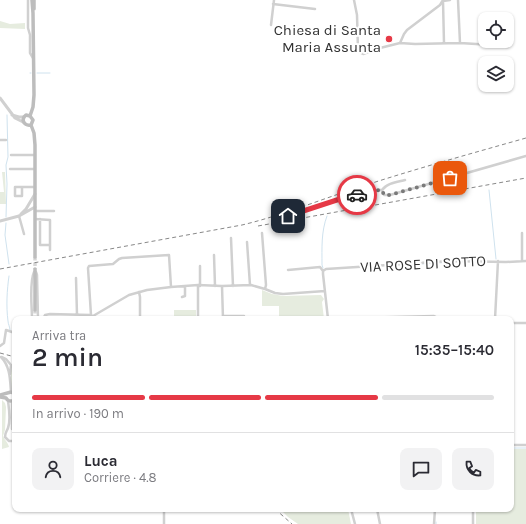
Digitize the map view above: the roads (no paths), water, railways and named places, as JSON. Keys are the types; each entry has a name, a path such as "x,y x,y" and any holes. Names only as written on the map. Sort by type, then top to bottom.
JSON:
{"main road":[{"path":"30,124 33,122 30,116 33,107 34,95 33,0"},
{"path":"30,116 27,115 24,117 23,122 26,125 30,124"},
{"path":"30,124 34,133 35,155 35,258"},
{"path":"35,269 35,310"},
{"path":"0,396 9,393"},
{"path":"9,393 12,397"},
{"path":"9,393 12,397"},
{"path":"0,396 12,398"}],"street":[{"path":"28,0 30,53 33,58"},
{"path":"271,25 274,0"},
{"path":"354,0 357,11 358,50 363,54 400,43 478,44"},
{"path":"400,43 407,30 443,1 450,0"},
{"path":"458,0 460,43"},
{"path":"443,1 444,43"},
{"path":"273,4 315,9"},
{"path":"0,98 12,115 23,122"},
{"path":"12,115 24,117"},
{"path":"0,140 6,140"},
{"path":"11,155 35,155"},
{"path":"382,190 384,195 390,195 526,156"},
{"path":"10,169 34,169"},
{"path":"288,216 349,196 382,190 386,185 405,180"},
{"path":"22,187 22,196 15,196 15,187 22,187 34,187"},
{"path":"19,216 26,209 35,194"},
{"path":"26,209 29,206 40,219 40,245 50,245"},
{"path":"0,222 32,212 54,211"},
{"path":"24,214 35,212"},
{"path":"19,216 24,234"},
{"path":"40,219 50,220 50,250"},
{"path":"262,233 265,288"},
{"path":"522,233 522,261"},
{"path":"231,238 233,286"},
{"path":"248,242 250,285"},
{"path":"92,315 89,266 113,264 122,258 169,255 171,287"},
{"path":"214,255 215,286"},
{"name":"VIA ROSE DI SOTTO","path":"288,270 320,267 323,271 326,269 450,261 526,261"},
{"path":"495,316 498,261"},
{"path":"198,316 200,266"},
{"path":"35,269 37,275 38,314 32,314 32,276 35,269"},
{"path":"323,271 328,316"},
{"path":"76,278 77,315"},
{"path":"44,316 50,314 92,315 129,295 147,290 171,287 250,285 283,294 325,291"},
{"path":"182,297 185,296 185,286"},
{"path":"222,286 223,316"},
{"path":"138,292 140,297 140,316"},
{"path":"514,323 526,322"},
{"path":"0,346 4,343 6,330 12,332"},
{"path":"0,357 6,359 10,365 9,393"},
{"path":"12,405 8,430 5,435 6,438 12,440"},
{"path":"514,445 526,445"},
{"path":"164,512 164,524"},
{"path":"352,512 355,524"},
{"path":"378,512 380,524"},
{"path":"434,524 435,512"},
{"path":"473,512 473,524"}],"waterway":[{"path":"37,73 50,73"},
{"path":"6,217 6,165 8,157 7,115"},
{"path":"489,190 496,259"},
{"path":"323,268 322,240 327,216"},
{"path":"6,223 5,235 9,264"},
{"path":"406,265 453,262"},
{"path":"9,276 7,304 10,330"},
{"path":"514,448 526,448"}],"tunnel":[{"path":"35,257 35,269"},
{"path":"35,310 35,316"}],"railway":[{"path":"0,269 242,225 350,190 526,138"},
{"path":"258,226 526,178"},
{"path":"0,353 12,356"},
{"path":"278,512 292,524"}],"place":[{"name":"Chiesa di Santa Maria Assunta","path":"389,39"}]}
